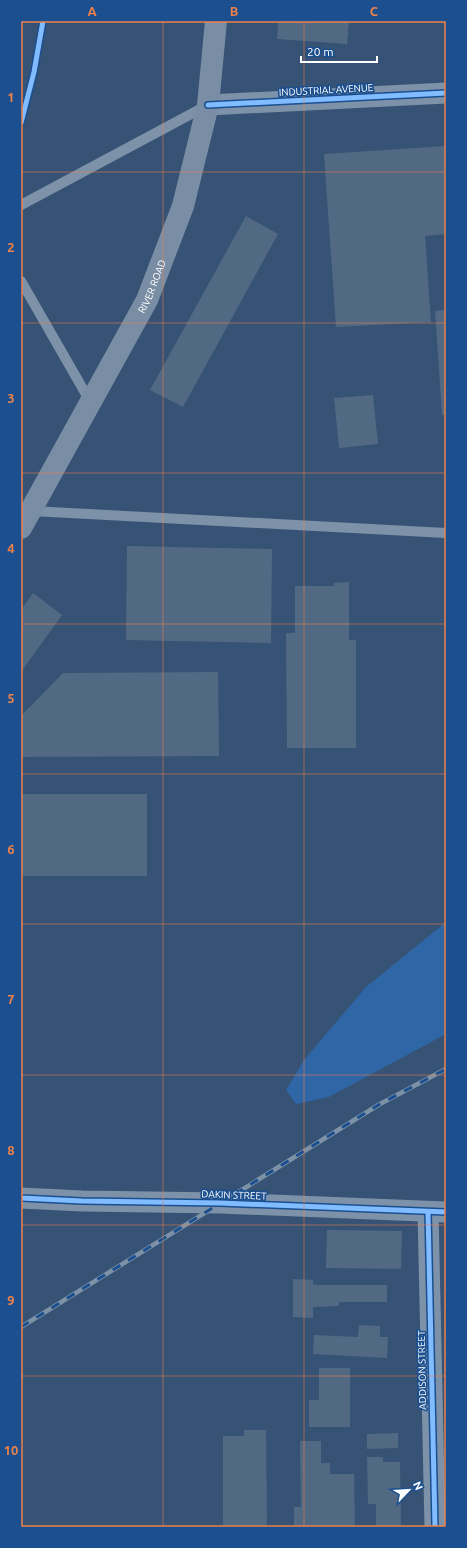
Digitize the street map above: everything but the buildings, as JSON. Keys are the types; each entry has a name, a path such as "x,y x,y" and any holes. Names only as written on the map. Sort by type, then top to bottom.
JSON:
{"main road":[{"name":"RIVER ROAD","path":"26,519 147,300 183,206 208,105 216,21"}],"street":[{"name":"INDUSTRIAL AVENUE","path":"208,105 446,93"},
{"name":"DAKIN STREET","path":"21,1198 82,1201 220,1203 437,1212"},
{"name":"ADDISON STREET","path":"434,1527 437,1212"}],"lane":[{"path":"21,206 208,105"},
{"path":"21,281 91,403"},
{"path":"26,519 446,533"}],"shaded area":[{"path":"446,922 446,1034 329,1097 296,1104 286,1090 304,1060 366,987"}],"railway":[{"path":"21,1327 380,1104 446,1069"}],"cycle path":[{"path":"21,123 34,72 43,21"},
{"path":"208,105 446,93"},
{"path":"21,1198 82,1201 220,1203 446,1212"},
{"path":"428,1212 435,1527"}]}
